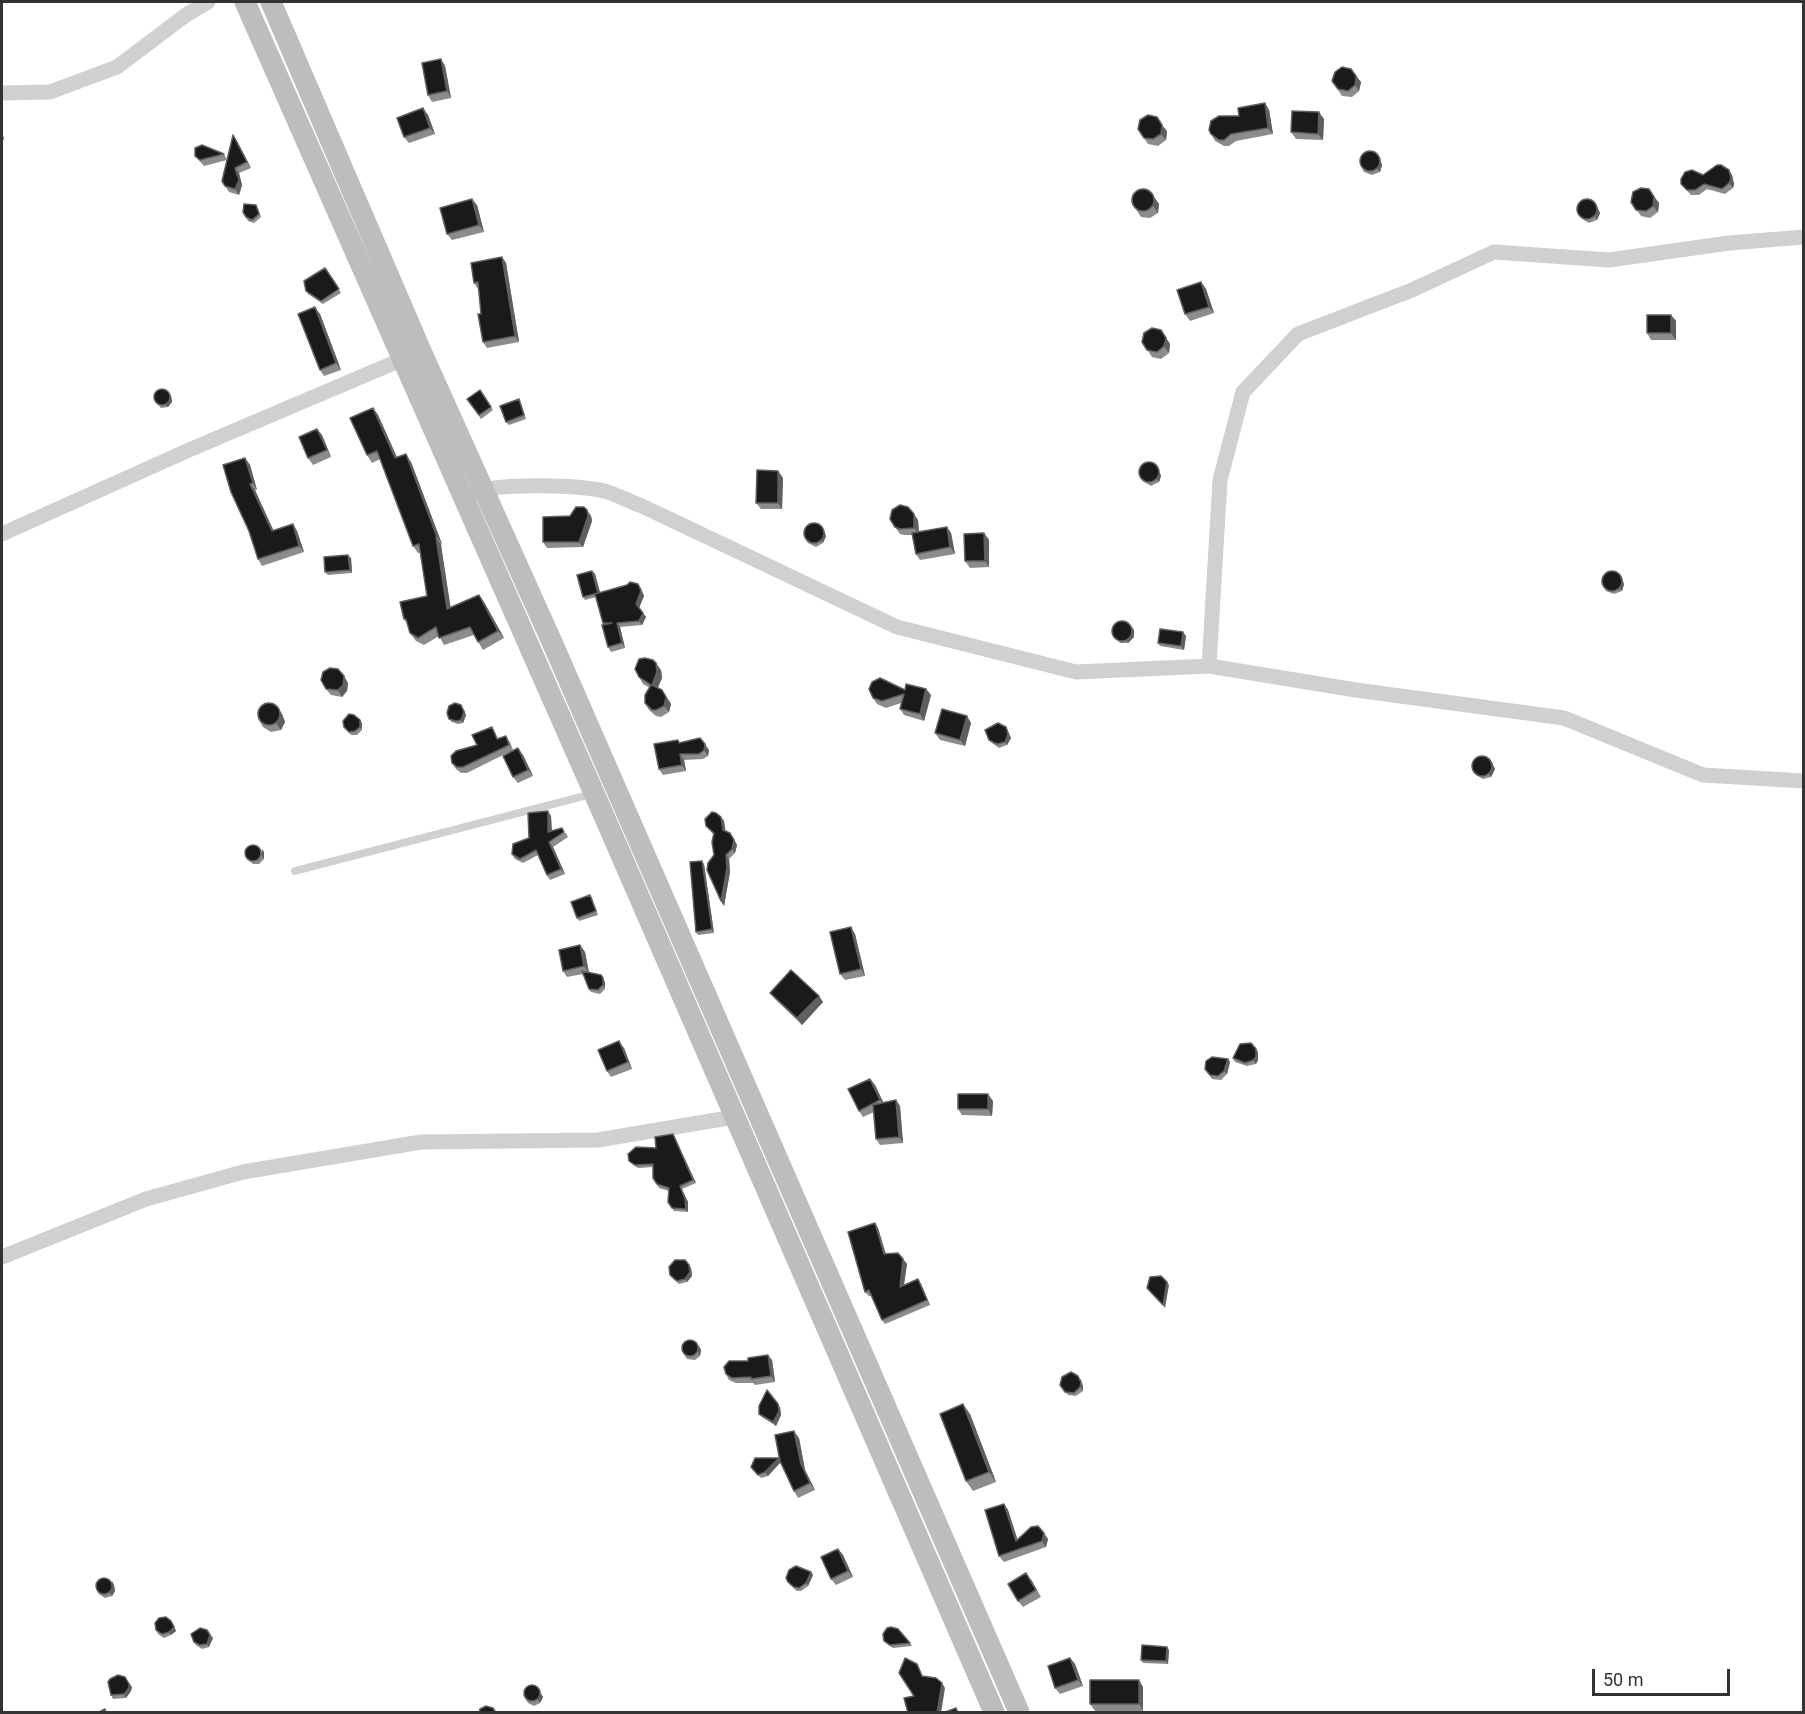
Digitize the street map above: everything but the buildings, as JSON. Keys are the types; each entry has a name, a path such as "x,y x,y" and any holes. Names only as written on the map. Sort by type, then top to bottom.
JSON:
{"main road":[{"path":"245,2 412,355 483,489 848,1317 1019,1713"},
{"path":"271,2 412,355 464,498 994,1713"}],"street":[{"path":"2,93 50,92 117,67 186,15 208,2"},
{"path":"1209,666 1220,480 1244,392 1298,334 1412,290 1494,252 1609,260 1729,243 1803,237"},
{"path":"2,534 189,450 412,355"},
{"path":"464,498 483,489 531,485 606,492 642,506 897,627 1077,672 1209,666 1356,690 1564,718 1702,774 1803,781"},
{"path":"2,1257 146,1199 243,1172 421,1142 598,1140 734,1117"}],"lane":[{"path":"295,871 594,794"}]}
